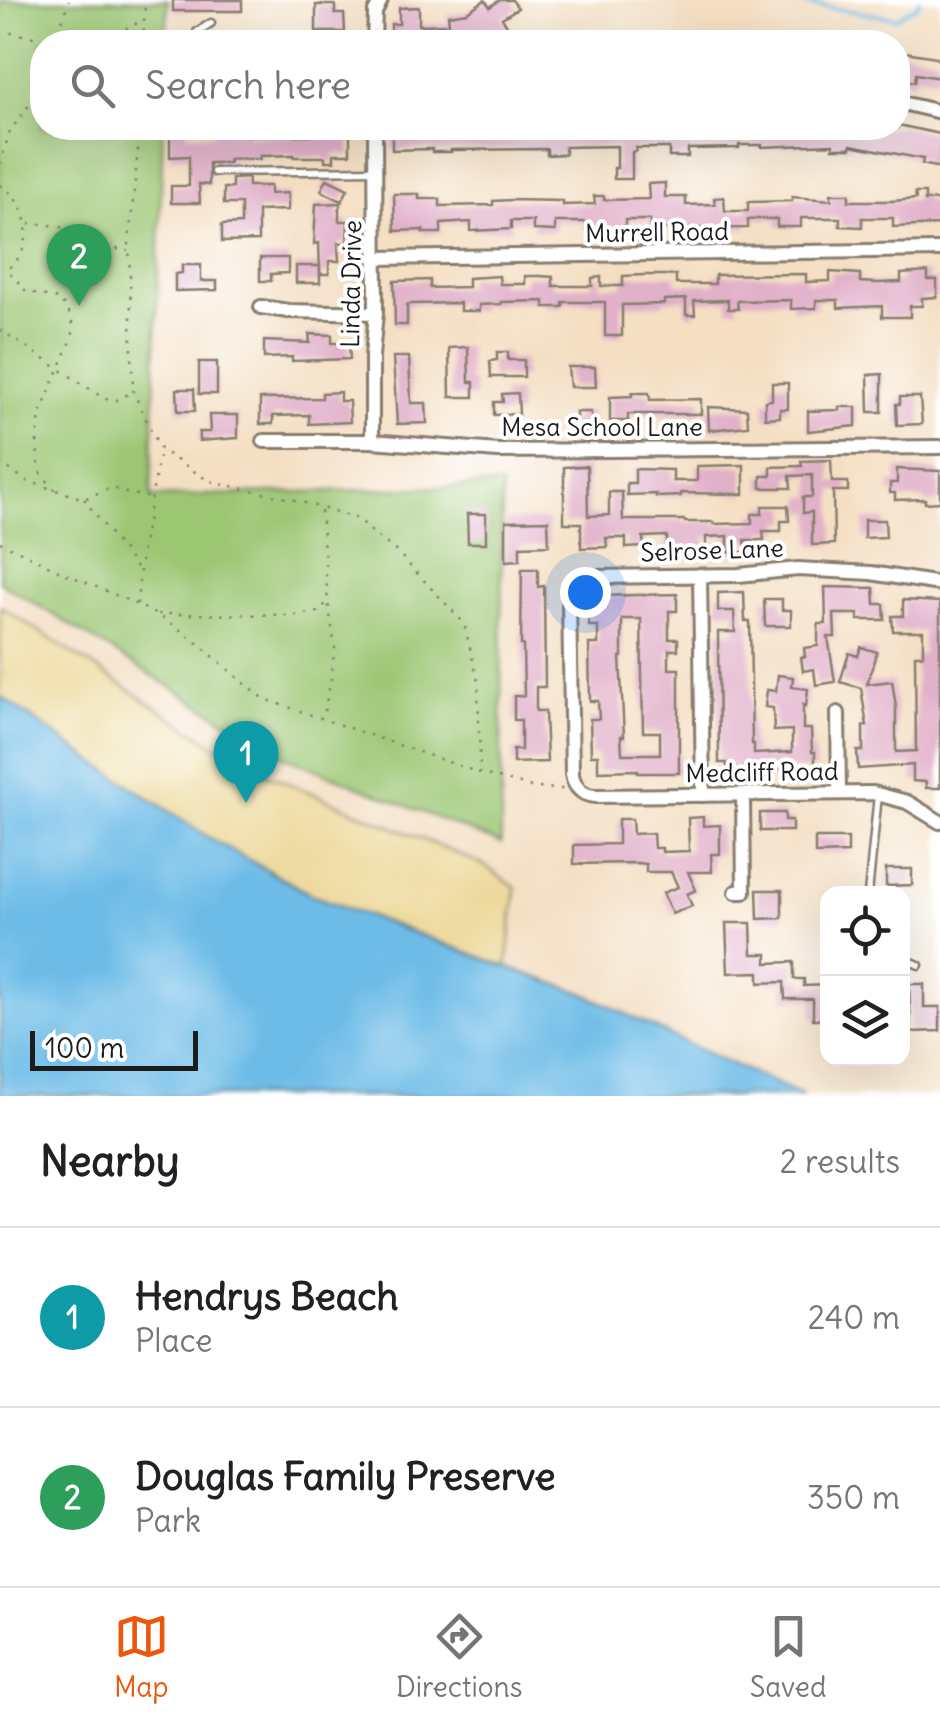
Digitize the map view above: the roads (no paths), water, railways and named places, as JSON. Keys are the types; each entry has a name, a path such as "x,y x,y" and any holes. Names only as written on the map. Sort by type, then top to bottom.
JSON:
{"street":[{"path":"374,30 374,12 382,0"},
{"path":"910,105 940,112"},
{"name":"Linda Drive","path":"372,441 375,140"},
{"name":"Murrell Road","path":"375,258 940,250"},
{"path":"261,307 376,313"},
{"name":"Mesa School Lane","path":"264,441 372,441 498,451 940,447"},
{"name":"Selrose Lane","path":"579,790 572,774 569,600 572,588 580,580 798,569 872,572 940,584"},
{"path":"700,575 704,795"},
{"path":"838,713 838,793"},
{"name":"Medcliff Road","path":"579,790 595,796 878,794 907,802 940,822"},
{"path":"736,892 744,892 743,794"}],"lane":[{"path":"200,30 211,23"},
{"path":"214,172 375,170"},
{"path":"869,886 878,794"},
{"path":"910,961 919,965"}],"water":[{"path":"0,696 213,840 314,896 583,993 804,1096 0,1096"}],"waterway":[{"path":"780,0 896,18 920,0"}],"place":[{"name":"Douglas Family Preserve","path":"79,306"},
{"name":"Hendrys Beach","path":"246,803"}]}
